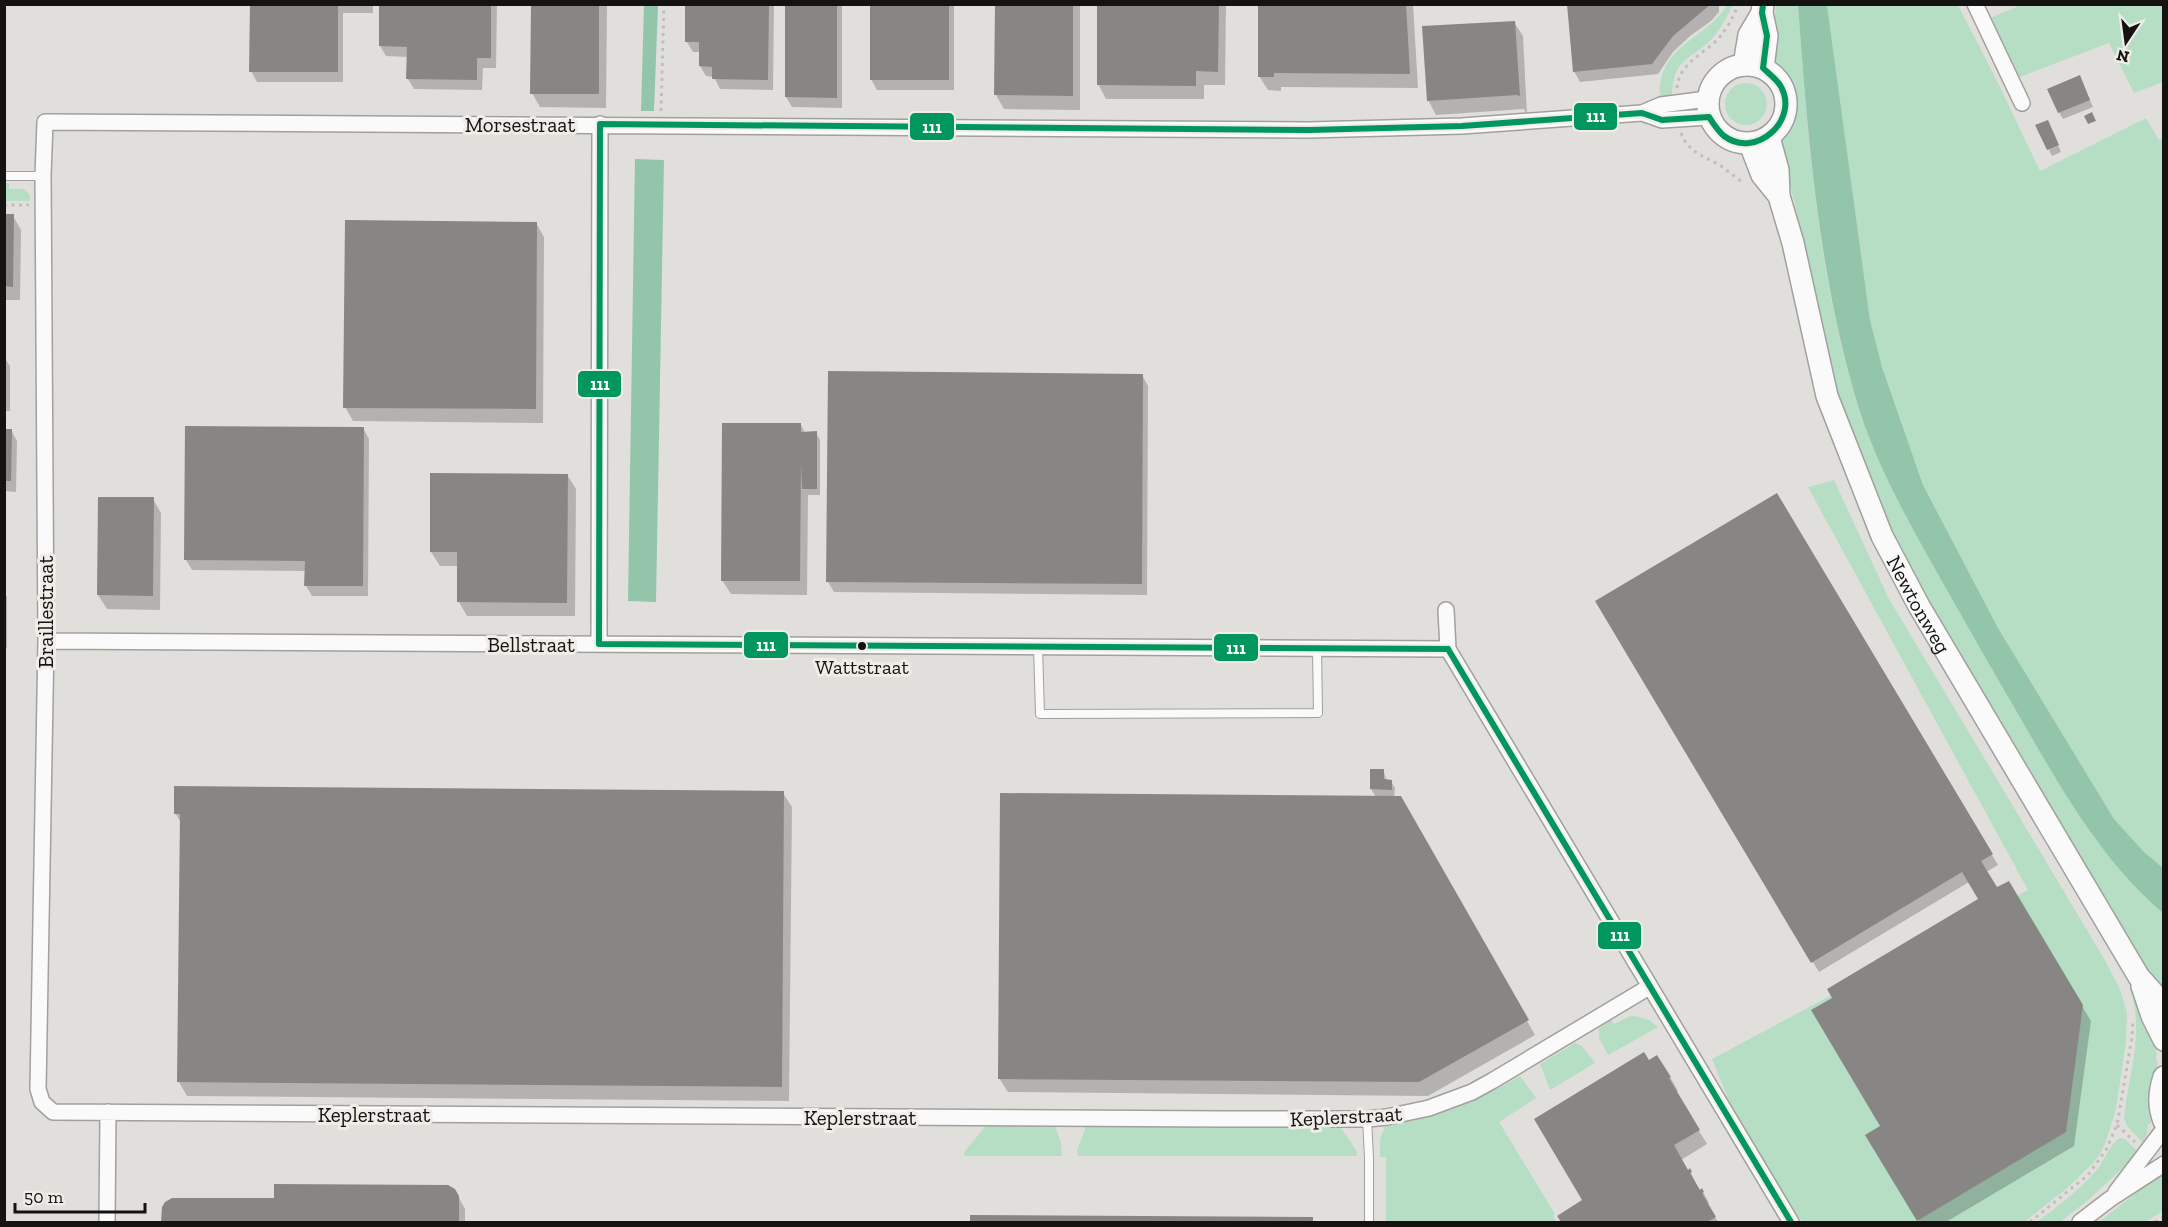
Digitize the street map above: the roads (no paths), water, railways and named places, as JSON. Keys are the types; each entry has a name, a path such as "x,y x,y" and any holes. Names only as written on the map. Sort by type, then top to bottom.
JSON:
{"main road":[{"path":"1753,66 1749,34 1763,9"},
{"path":"1753,66 1774,76 1782,87 1786,101 1785,115 1779,127 1759,140 1736,142 1725,137 1715,128 1708,108 1710,89 1724,72 1753,66"},
{"name":"Newtonweg","path":"1759,140 1762,175 1779,196 1793,243 1827,396 1882,536 1919,606 2139,977 2163,1005"},
{"name":"Newtonweg","path":"2139,977 2163,1040"},
{"path":"2163,1077 2159,1093 2163,1121"}],"street":[{"path":"1975,4 2022,103"},
{"name":"Morsestraat","path":"45,122 660,124 1309,130 1462,126 1642,113 1661,105 1708,108"},
{"name":"Braillestraat","path":"42,1102 38,1089 46,641 43,205 45,122"},
{"path":"598,644 600,124"},
{"path":"1446,610 1448,649 1791,1222"},
{"name":"Bellstraat","path":"46,641 1448,649"},
{"name":"Keplerstraat","path":"42,1102 53,1112 1366,1119 1429,1108 1472,1092 1649,987"},
{"path":"107,1222 108,1112"},
{"path":"2110,1199 2163,1129"},
{"path":"2080,1222 2163,1164"}],"lane":[{"path":"4,176 43,176"},
{"path":"1038,646 1040,714 1318,713 1317,648"},
{"path":"1366,1119 1370,1158 1369,1222"}],"place":[{"name":"Wattstraat","path":"862,646"}]}
